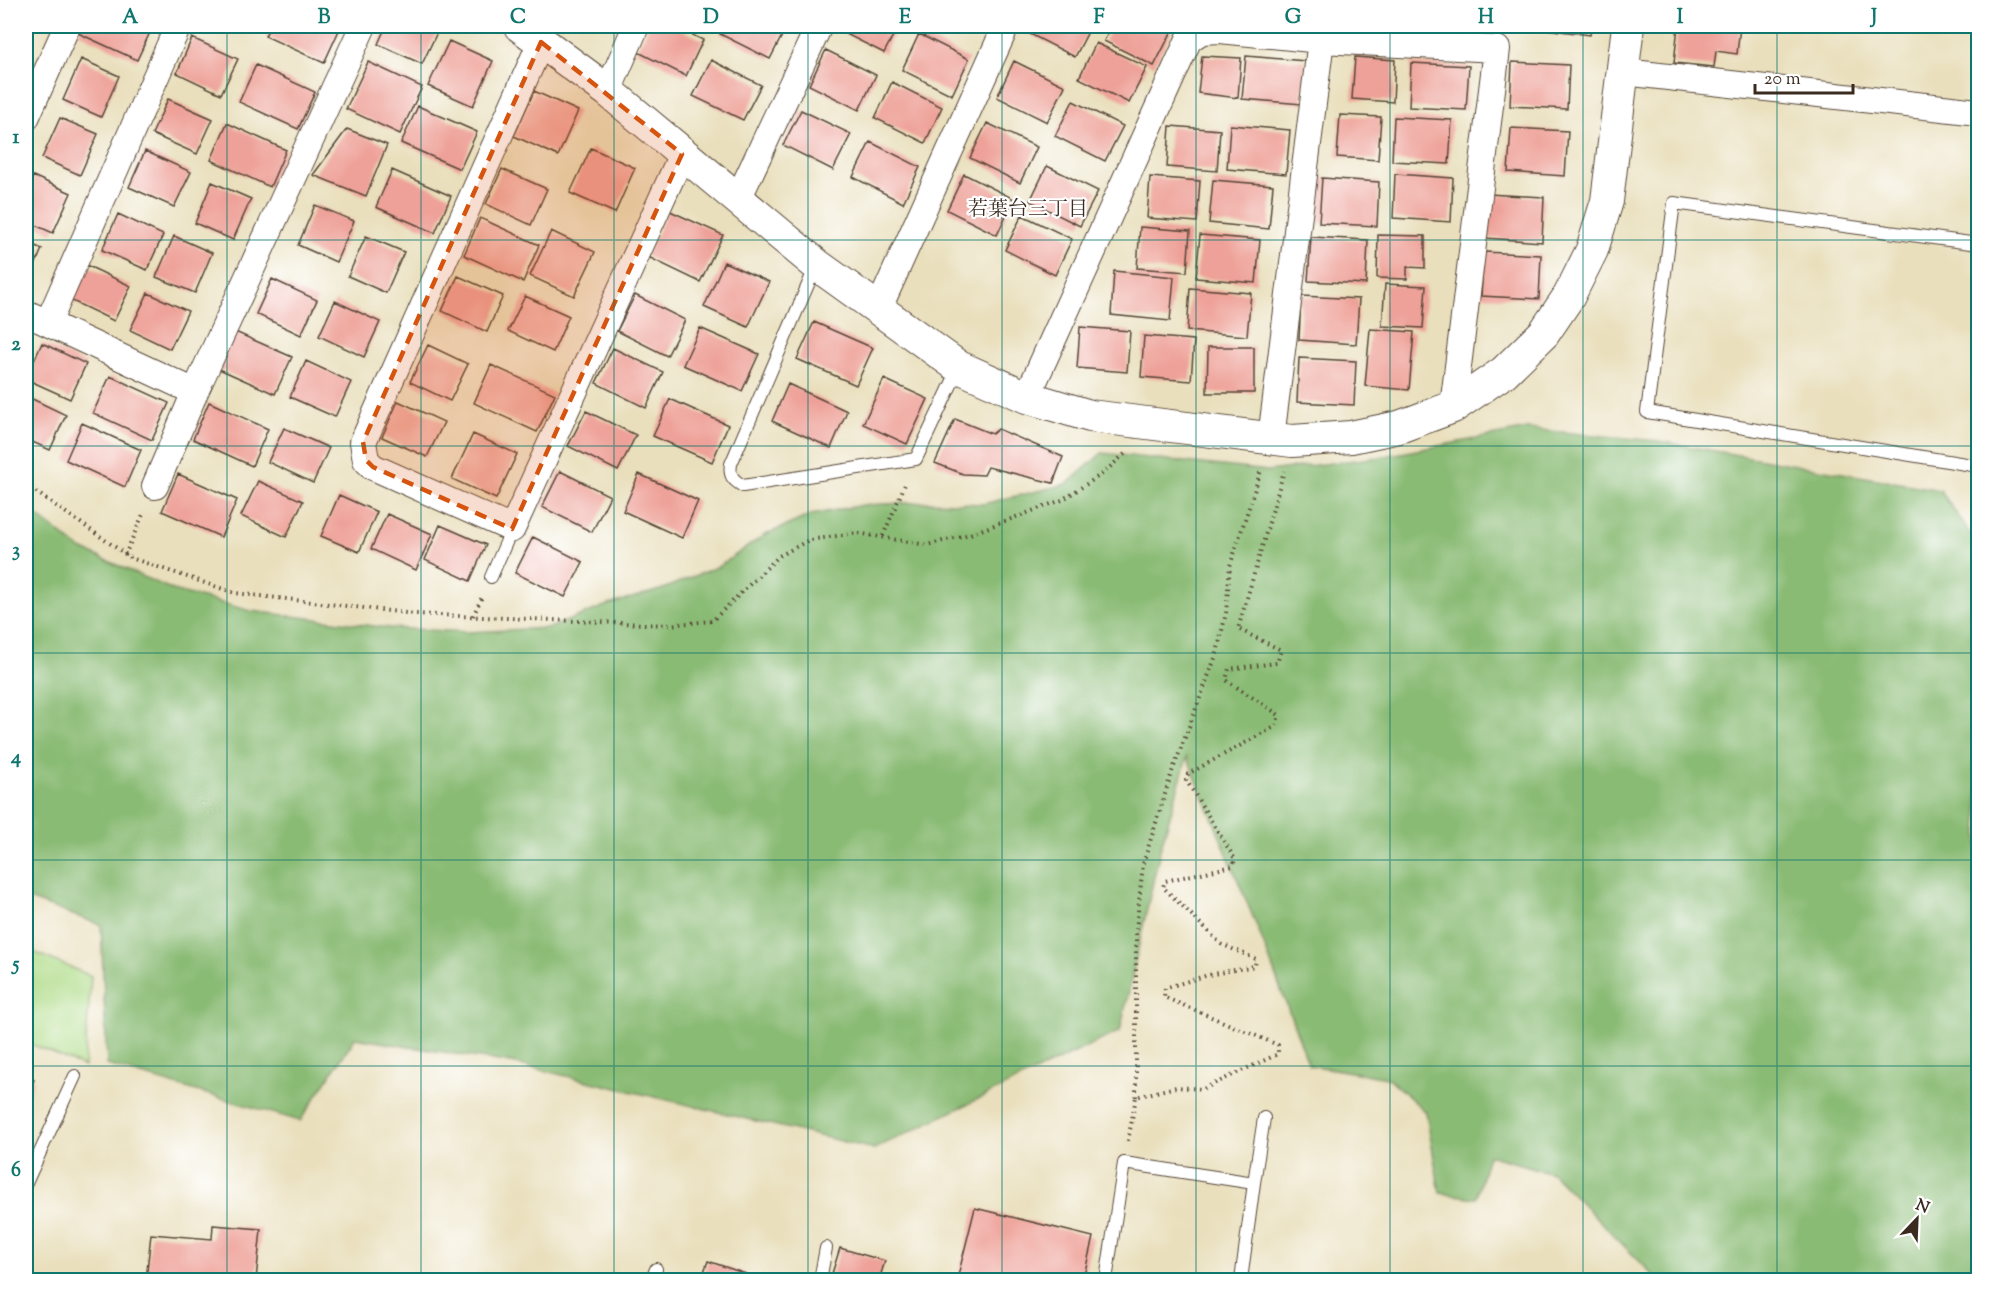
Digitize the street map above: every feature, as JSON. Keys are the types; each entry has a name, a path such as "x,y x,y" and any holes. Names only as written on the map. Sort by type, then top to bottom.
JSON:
{"street":[{"path":"26,118 67,26"},
{"path":"178,26 37,318 195,392"},
{"path":"155,486 195,392 363,26"},
{"path":"608,91 636,26"},
{"path":"738,199 819,26"},
{"path":"878,310 1006,26"},
{"path":"682,154 512,529 373,467 366,460 363,442 530,34 608,91 817,265 959,367 1027,397 1090,416 1281,440 1351,437 1399,427 1453,406 1504,372 1544,333 1569,296 1592,250 1607,201 1628,26"},
{"path":"1027,397 1189,39 1202,31 1220,30 1321,40 1497,49 1453,406"},
{"path":"1281,440 1321,40"},
{"path":"1624,72 1978,112"}],"lane":[{"path":"1978,244 1674,203 1647,412 1978,466"},
{"path":"817,265 731,464 729,472 735,481 743,486 916,459 959,367"},
{"path":"491,577 512,529"},
{"path":"26,1183 75,1076"},
{"path":"1241,1281 1264,1118"},
{"path":"1106,1281 1124,1163 1254,1183"},
{"path":"820,1281 826,1248"}],"path":[{"path":"26,485 125,555 235,593 415,614 667,625 711,621 779,556 809,540 857,533 927,545 969,534 1062,500 1102,474 1134,447 1145,422"},
{"path":"1136,1097 1176,1087 1203,1089 1278,1054 1278,1045 1164,997 1165,988 1208,975 1255,966 1256,959 1221,944 1163,887 1165,881 1233,866 1235,859 1186,780 1188,774 1275,726 1279,715 1226,680 1229,669 1277,663 1281,650 1238,629 1281,440"},
{"path":"1124,1163 1136,1097 1136,930 1143,864 1172,772 1217,653 1226,612 1230,566 1281,440"},
{"path":"883,536 916,459"},
{"path":"125,555 155,486"}],"highlighted area":[{"path":"541,42 682,154 512,529 373,467 366,460 363,442"}],"green space":[{"path":"1528,429 1658,441 1940,490 1978,545 1978,1280 1658,1280 1552,1173 1488,1155 1476,1198 1440,1193 1426,1112 1388,1078 1309,1065 1260,934 1187,757 1160,850 1120,1031 874,1149 512,1063 355,1038 300,1121 107,1065 101,925 26,898 26,507 79,548 173,590 251,611 390,628 468,632 549,628 605,606 663,589 719,566 765,535 811,515 863,505 928,502 983,504 1067,484 1102,453 1268,471 1380,457"},
{"path":"26,949 91,976 84,1067 26,1042"}],"building":[{"path":"81,26 153,26 137,60 78,33"},
{"path":"270,26 341,26 324,63 265,36"},
{"path":"386,26 440,26 422,64 378,44"},
{"path":"649,26 674,26 703,40 686,76 636,51"},
{"path":"725,26 787,26 770,59 720,34"},
{"path":"835,26 898,26 884,53 834,28"},
{"path":"1029,26 1091,26 1075,57 1026,32"},
{"path":"1112,26 1162,26 1172,31 1154,66 1104,41"},
{"path":"1522,26 1592,26 1590,35"},
{"path":"1678,26 1740,26 1737,54 1716,51 1714,67 1674,63"},
{"path":"919,34 969,59 952,95 902,70"},
{"path":"192,38 238,59 221,94 177,73"},
{"path":"449,41 493,61 473,106 428,86"},
{"path":"1096,43 1147,67 1129,103 1079,78"},
{"path":"826,50 876,75 859,110 809,85"},
{"path":"1202,56 1241,58 1238,98 1198,93"},
{"path":"1246,56 1306,61 1302,104 1242,99"},
{"path":"1355,57 1395,60 1393,102 1352,99"},
{"path":"81,59 119,76 101,117 63,100"},
{"path":"711,60 761,85 743,120 693,96"},
{"path":"1014,61 1065,86 1047,122 997,97"},
{"path":"368,62 422,87 400,134 346,109"},
{"path":"1512,62 1569,65 1567,109 1510,106"},
{"path":"1411,63 1469,66 1466,110 1409,107"},
{"path":"256,65 315,92 298,129 239,102"},
{"path":"892,82 942,107 925,143 875,118"},
{"path":"534,91 578,111 558,156 514,136"},
{"path":"168,99 213,119 197,154 152,134"},
{"path":"1073,101 1123,126 1105,161 1055,136"},
{"path":"418,106 477,132 460,169 401,143"},
{"path":"801,110 851,134 833,170 783,145"},
{"path":"1340,115 1381,117 1378,160 1337,157"},
{"path":"1394,117 1452,120 1449,164 1392,161"},
{"path":"60,118 98,134 80,175 42,158"},
{"path":"227,123 286,150 270,187 211,160"},
{"path":"987,123 1037,147 1020,183 970,158"},
{"path":"1230,125 1290,130 1286,174 1227,169"},
{"path":"1170,126 1220,130 1217,171 1167,167"},
{"path":"1511,128 1568,131 1565,176 1508,172"},
{"path":"347,129 387,145 366,196 313,175"},
{"path":"870,142 920,167 903,203 853,177"},
{"path":"591,148 635,168 615,213 570,193"},
{"path":"145,151 191,172 174,207 129,187"},
{"path":"1047,166 1098,191 1080,226 1030,201"},
{"path":"502,169 547,189 531,225 486,204"},
{"path":"392,170 451,196 435,233 376,207"},
{"path":"964,174 1014,199 997,235 947,210"},
{"path":"1395,174 1453,178 1451,222 1393,218"},
{"path":"33,176 71,193 53,233 26,221 26,192"},
{"path":"1150,177 1200,181 1197,222 1147,218"},
{"path":"1322,178 1379,182 1377,226 1319,223"},
{"path":"1213,180 1273,185 1269,229 1209,223"},
{"path":"212,182 251,199 233,240 195,223"},
{"path":"1487,194 1544,197 1542,242 1485,238"},
{"path":"315,205 354,221 336,262 298,245"},
{"path":"668,210 723,235 700,282 646,256"},
{"path":"118,214 163,235 147,270 102,250"},
{"path":"1022,215 1072,239 1055,275 1005,250"},
{"path":"480,218 539,245 523,282 464,255"},
{"path":"1140,227 1190,231 1187,272 1137,268"},
{"path":"551,231 595,252 574,296 530,276"},
{"path":"1200,235 1260,240 1256,283 1196,278"},
{"path":"1378,235 1425,236 1425,268 1407,267 1407,279 1377,278"},
{"path":"174,236 212,253 195,293 156,277"},
{"path":"366,236 404,252 386,293 348,276"},
{"path":"1311,237 1368,240 1366,284 1308,281"},
{"path":"26,242 42,249 26,287"},
{"path":"1484,252 1541,255 1539,299 1481,296"},
{"path":"724,262 769,282 748,327 704,307"},
{"path":"86,265 131,286 114,321 70,300"},
{"path":"1114,271 1174,277 1170,321 1111,315"},
{"path":"458,276 503,296 487,332 442,311"},
{"path":"272,279 317,300 301,335 256,314"},
{"path":"1385,284 1426,286 1423,328 1382,326"},
{"path":"1190,288 1251,293 1247,336 1187,331"},
{"path":"148,293 188,311 170,349 130,330"},
{"path":"635,295 685,320 667,356 617,331"},
{"path":"525,296 569,316 553,352 508,331"},
{"path":"1301,296 1359,299 1356,344 1299,340"},
{"path":"335,301 380,322 364,357 319,336"},
{"path":"814,322 873,348 856,385 797,359"},
{"path":"1080,327 1130,331 1127,372 1077,368"},
{"path":"700,328 759,354 742,391 683,365"},
{"path":"1370,329 1414,332 1409,390 1365,386"},
{"path":"233,331 292,357 275,394 217,368"},
{"path":"1144,336 1194,340 1191,381 1141,377"},
{"path":"42,343 86,364 70,399 26,379"},
{"path":"428,345 468,364 450,401 410,382"},
{"path":"1208,347 1254,347 1254,393 1207,393"},
{"path":"613,348 663,372 646,408 596,383"},
{"path":"1299,358 1356,361 1354,405 1297,402"},
{"path":"306,361 351,382 335,417 290,397"},
{"path":"491,365 555,394 537,432 474,403"},
{"path":"110,376 169,403 152,440 93,413"},
{"path":"884,379 928,399 907,444 863,424"},
{"path":"788,384 847,411 831,448 772,421"},
{"path":"26,396 66,415 50,450 26,439"},
{"path":"670,399 728,425 712,462 653,436"},
{"path":"398,401 444,422 427,457 382,437"},
{"path":"209,402 268,429 252,466 193,439"},
{"path":"586,411 636,435 618,471 568,446"},
{"path":"955,419 992,434 998,429 1063,457 1053,483 988,467 984,475 963,474 935,463"},
{"path":"82,423 141,450 125,487 66,460"},
{"path":"284,428 329,448 313,483 268,462"},
{"path":"473,434 517,454 496,499 452,479"},
{"path":"560,471 610,496 592,532 542,507"},
{"path":"178,474 237,500 221,537 162,511"},
{"path":"639,474 698,501 682,538 623,511"},
{"path":"258,481 303,501 286,537 241,516"},
{"path":"339,495 377,512 359,552 321,536"},
{"path":"387,514 432,534 416,570 371,549"},
{"path":"440,525 486,545 470,581 425,560"},
{"path":"533,537 583,562 565,597 515,573"},
{"path":"26,1077 34,1080 26,1101"},
{"path":"975,1208 1093,1237 1083,1280 957,1280"},
{"path":"213,1225 261,1229 256,1280 146,1280 151,1234 212,1239"},
{"path":"840,1248 885,1261 879,1280 830,1280"},
{"path":"708,1261 746,1274 744,1280 701,1280"}],"district":[{"name":"若葉台三丁目","path":"1028,210"}]}
